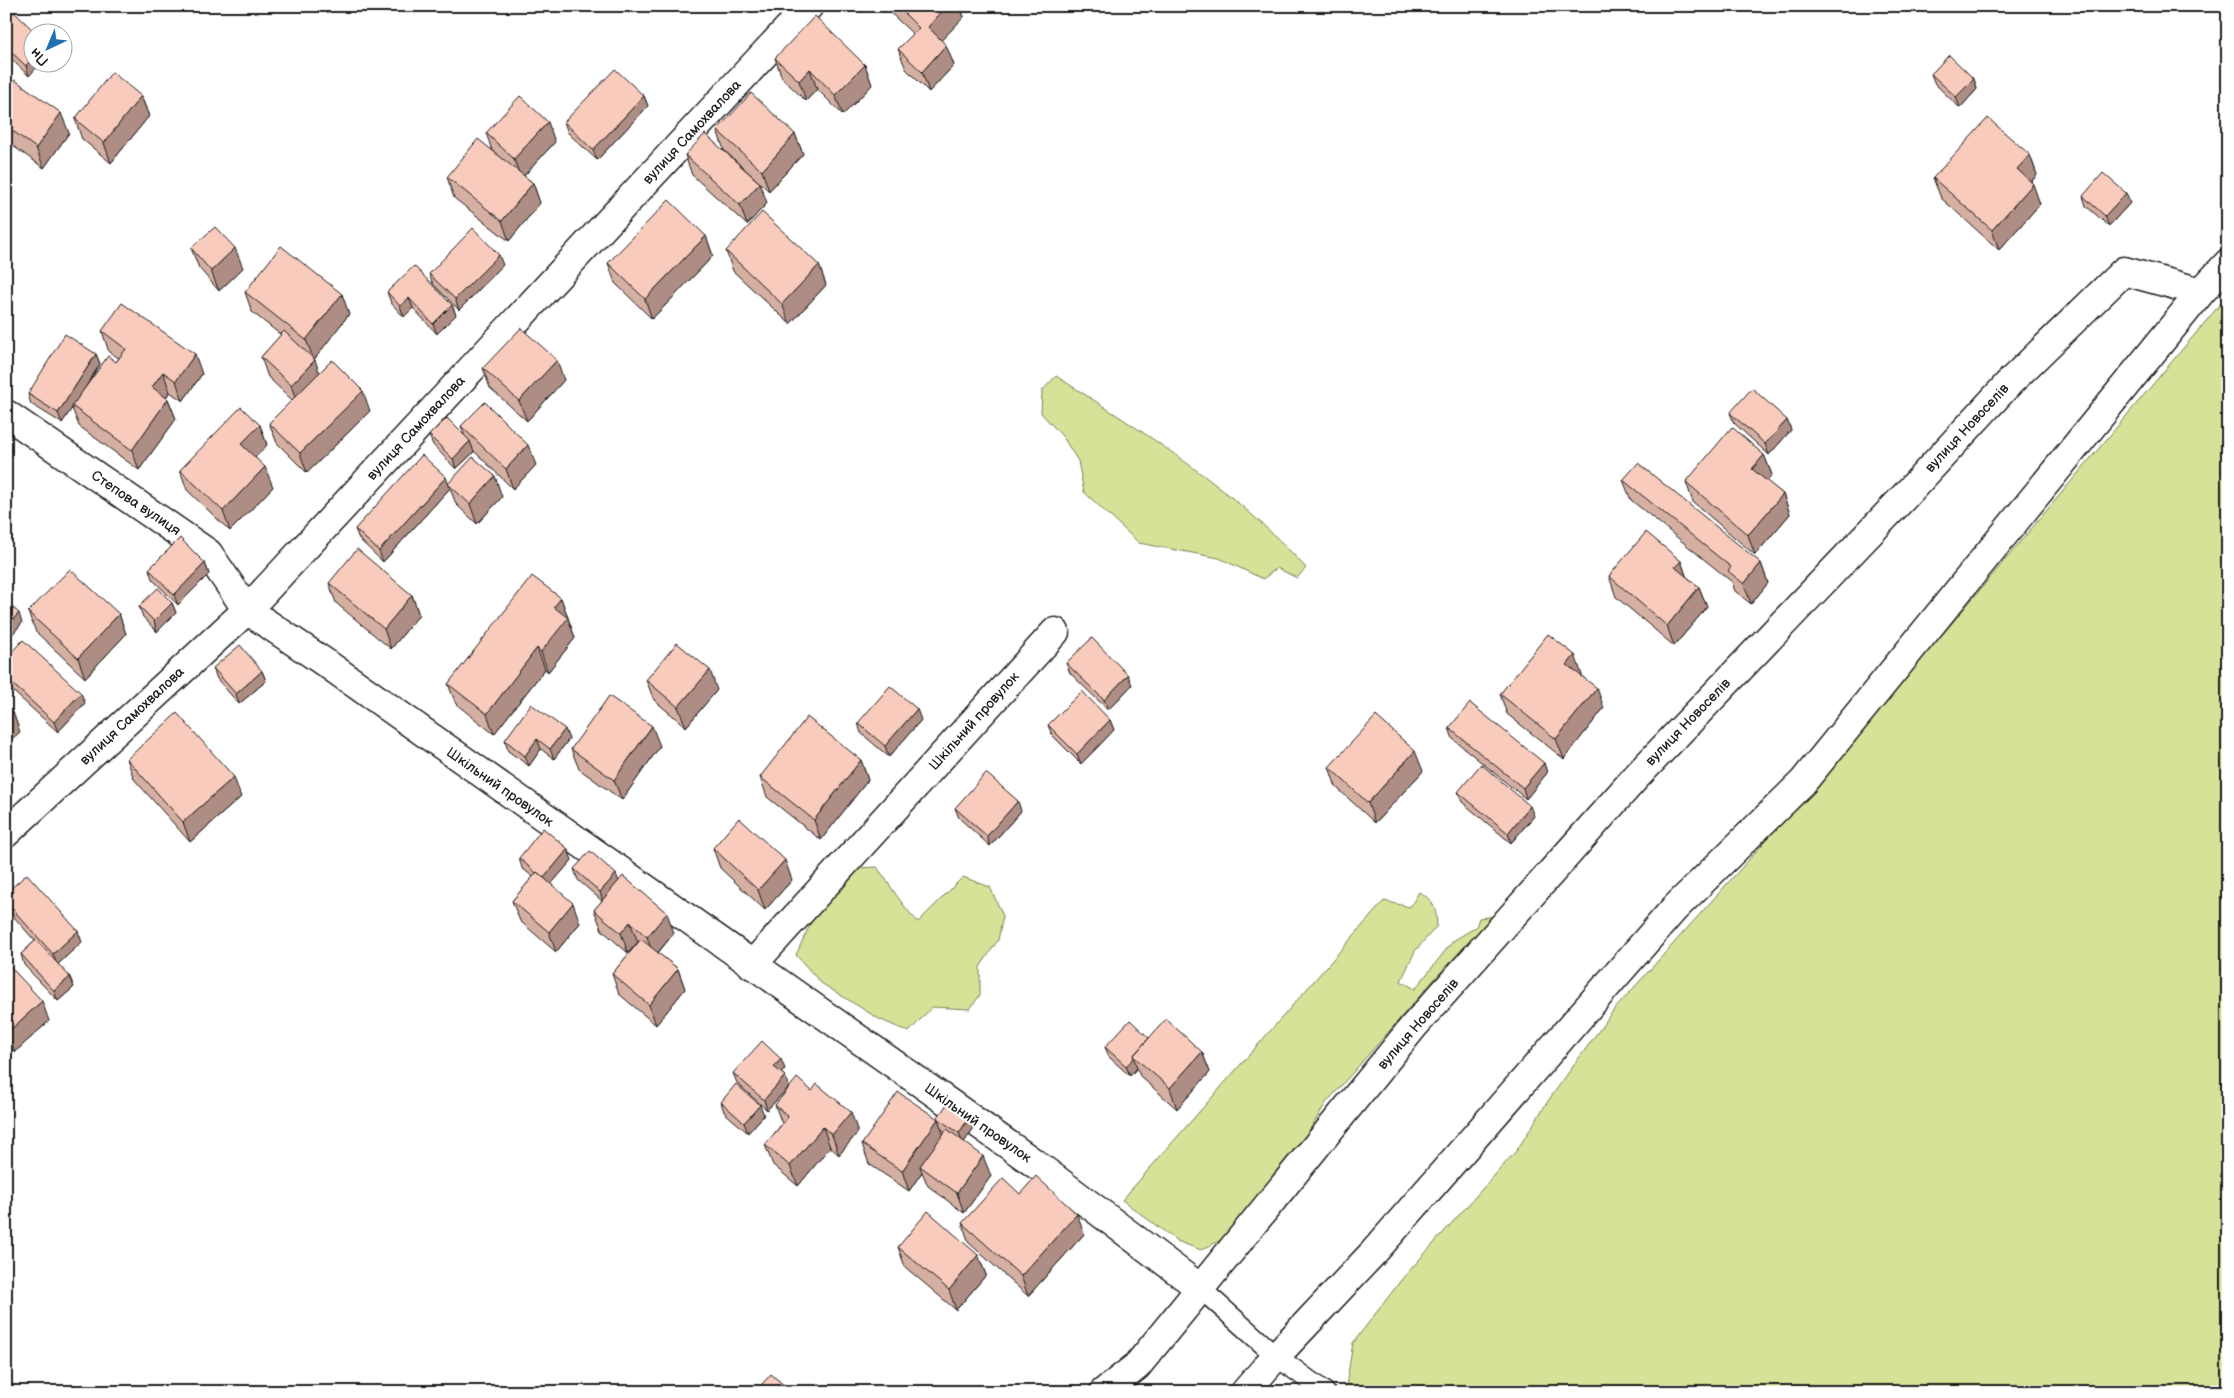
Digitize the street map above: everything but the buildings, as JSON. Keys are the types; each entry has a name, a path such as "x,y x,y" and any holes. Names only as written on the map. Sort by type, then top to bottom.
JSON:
{"street":[{"name":"вулиця Самохвалова","path":"6,832 246,610 809,6"},
{"path":"1245,1392 1276,1356 1374,1252 1674,909 1803,782 2201,292 2228,263"},
{"name":"вулиця Новоселів","path":"1200,1288 1414,1026 1630,784 1902,499 2010,382 2124,271 2201,292"},
{"name":"Степова вулиця","path":"6,414 208,553 246,610"},
{"name":"Шкільний провулок","path":"246,610 330,666 752,966 1037,1165 1200,1288"},
{"name":"Шкільний провулок","path":"752,966 1055,632"},
{"path":"1104,1392 1137,1366 1200,1288"}],"lane":[{"path":"1200,1288 1276,1356 1325,1392"}],"green space":[{"path":"2228,295 2228,1392 1345,1392 1353,1343 1402,1279 1517,1150 1548,1101 1613,1011 1814,787"},
{"path":"1056,376 1188,464 1250,513 1279,539 1306,568 1297,578 1277,568 1263,579 1219,558 1139,543 1084,492 1078,461 1063,437 1041,413 1042,391"},
{"path":"877,867 918,922 963,877 990,887 1003,916 998,940 980,967 980,995 970,1009 932,1007 909,1032 879,1019 821,983 796,955 818,907 842,890 858,868"},
{"path":"1419,892 1434,906 1437,926 1415,951 1401,981 1415,989 1453,941 1476,927 1479,918 1498,916 1447,965 1326,1103 1300,1146 1233,1234 1201,1250 1177,1241 1122,1200 1384,901 1410,907"}]}
